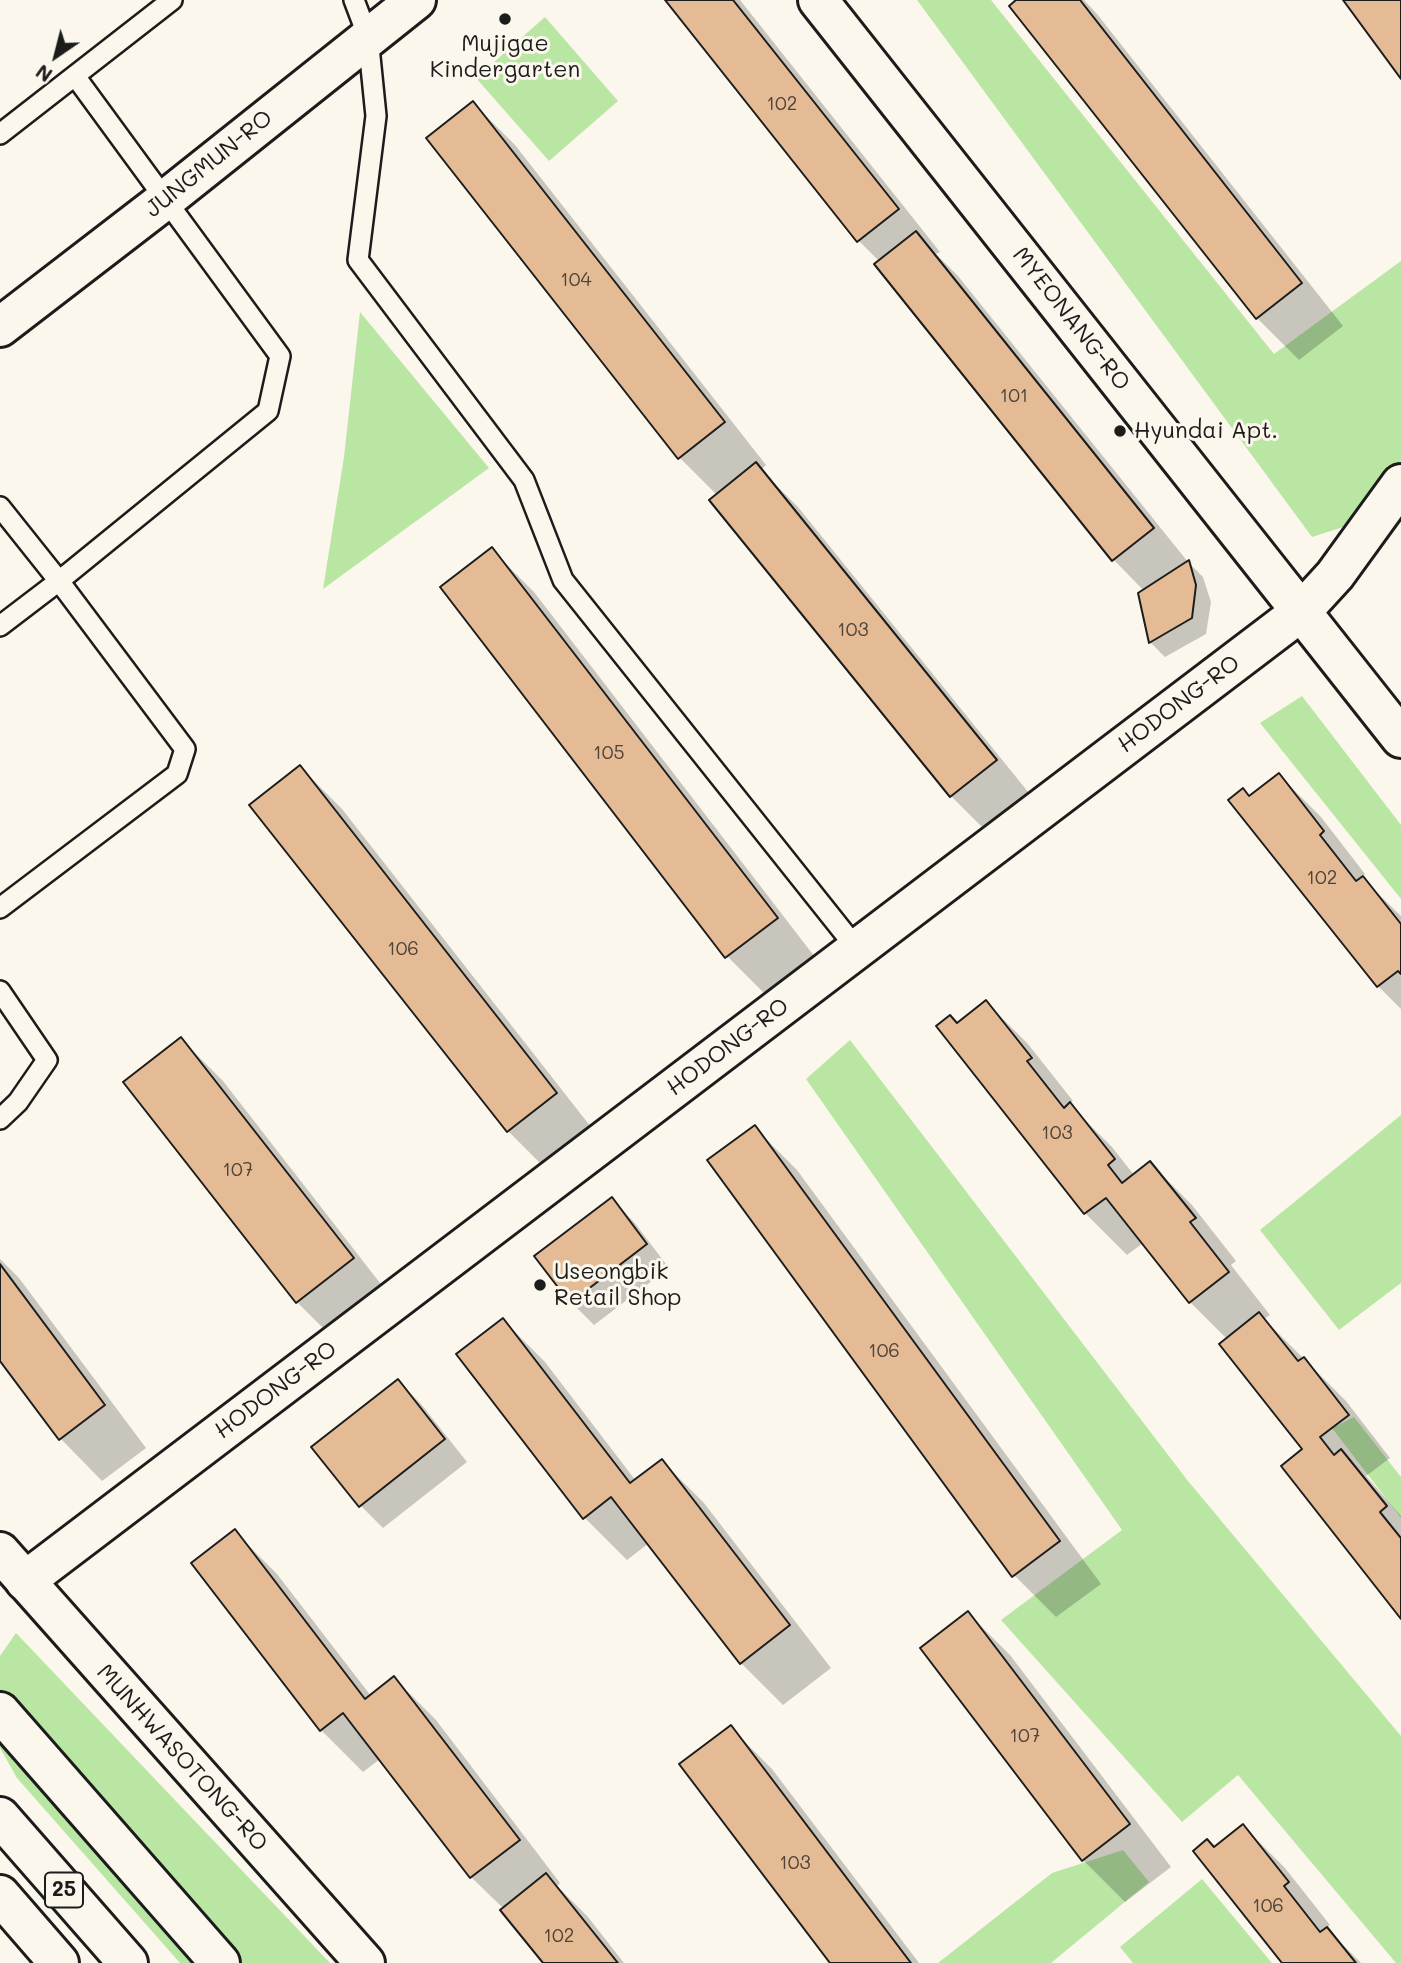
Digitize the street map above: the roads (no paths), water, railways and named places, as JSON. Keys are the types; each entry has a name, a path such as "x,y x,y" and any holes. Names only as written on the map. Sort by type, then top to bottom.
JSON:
{"main road":[{"name":"JUNGMUN-RO","path":"0,327 165,200 416,0"},
{"name":"MYEONANG-RO","path":"818,0 1401,738"},
{"name":"HODONG-RO","path":"12,1590 1302,611 1397,502"},
{"name":"MUNHWASOTONG-RO","path":"0,1552 12,1590 365,1963"},
{"path":"0,1712 220,1963"},
{"name":"25","path":"0,1817 128,1963"},
{"name":"25","path":"0,1895 59,1963"}],"lane":[{"path":"0,134 172,0"},
{"path":"354,0 368,37 376,116 358,260 524,480 563,580 857,948"},
{"path":"0,626 268,411 280,356 75,76"},
{"path":"0,507 185,749 177,774 0,908"},
{"path":"0,990 47,1060 18,1102 0,1119"}],"place":[{"name":"Mujigae Kindergarten","path":"505,19"},
{"name":"Hyundai Apt.","path":"1120,431"},
{"name":"Useongbik Retail Shop","path":"540,1285"}]}
